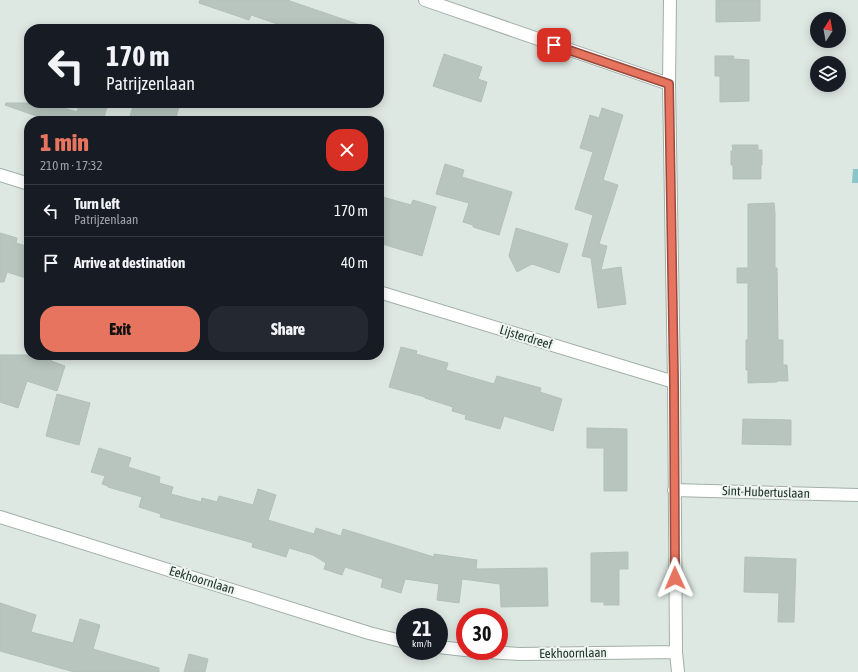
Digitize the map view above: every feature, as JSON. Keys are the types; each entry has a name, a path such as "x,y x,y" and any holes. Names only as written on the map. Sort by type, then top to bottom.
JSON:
{"street":[{"path":"425,0 669,84"},
{"path":"670,0 669,84 674,382 676,652 678,672"},
{"path":"0,176 24,183"},
{"name":"Lijsterdreef","path":"384,294 674,382"},
{"name":"Sint-Hubertuslaan","path":"674,490 858,495"},
{"name":"Eekhoornlaan","path":"0,517 369,633 396,640"},
{"name":"Eekhoornlaan","path":"508,653 676,652"}],"water":[{"path":"853,169 858,169 858,183 852,183"}],"building":[{"path":"200,0 287,0 357,24 277,24 251,15 249,20 199,3"},
{"path":"716,0 760,0 760,21 716,22"},
{"path":"444,54 482,67 478,79 487,82 481,102 433,86"},
{"path":"715,56 734,56 733,59 749,60 749,101 720,102 720,76 715,76"},
{"path":"6,103 24,103 24,108 64,108 77,112 78,108 107,108 104,116 36,116 5,105"},
{"path":"132,108 179,108 176,116 130,116"},
{"path":"602,108 623,115 603,180 618,185 599,244 607,246 601,270 621,267 626,304 598,308 591,258 582,256 593,215 575,209 593,152 580,148 590,115 599,118"},
{"path":"732,145 758,145 758,150 762,150 761,179 733,179 733,165 731,165 731,151 733,151"},
{"path":"445,164 464,170 462,177 512,192 499,235 473,227 473,225 463,222 469,203 436,194"},
{"path":"384,197 411,205 413,200 436,207 422,256 384,245"},
{"path":"774,203 778,340 783,340 783,365 787,365 788,381 748,383 748,370 746,370 746,340 748,340 748,283 737,283 737,268 748,268 748,204"},
{"path":"516,228 568,244 559,273 532,264 517,272 509,256"},
{"path":"0,233 17,238 16,243 24,245 24,277 7,272 4,282 0,282"},
{"path":"401,347 417,351 416,354 448,363 446,370 494,384 497,376 541,388 540,392 562,399 553,431 504,416 500,429 465,419 466,415 452,411 453,407 389,387"},
{"path":"0,355 24,355 24,360 51,360 65,366 57,391 27,381 18,408 0,402"},
{"path":"57,394 90,403 79,445 46,436"},
{"path":"743,419 791,420 791,445 742,444"},
{"path":"587,428 627,429 627,491 604,491 604,448 587,448"},
{"path":"99,448 131,458 128,467 160,477 159,483 173,487 171,494 201,502 202,498 217,502 219,496 253,505 258,489 276,495 268,520 314,534 316,528 341,536 343,529 434,557 434,554 477,560 476,569 547,568 548,606 501,607 500,584 462,579 459,603 437,600 439,584 405,579 401,593 381,587 383,579 345,567 342,575 324,569 326,563 313,555 289,548 286,557 252,547 253,543 160,517 161,514 139,507 142,497 108,487 102,484 105,476 91,472"},
{"path":"628,552 628,569 619,569 619,605 604,605 604,602 591,602 591,553"},
{"path":"745,557 796,559 794,622 778,622 779,593 744,592"},
{"path":"0,603 36,615 31,632 73,643 80,619 100,625 93,649 159,668 159,672 74,672 0,651"},
{"path":"189,654 208,659 205,672 184,672"}],"route":[{"path":"554,45 669,84 674,382 675,578"}]}
